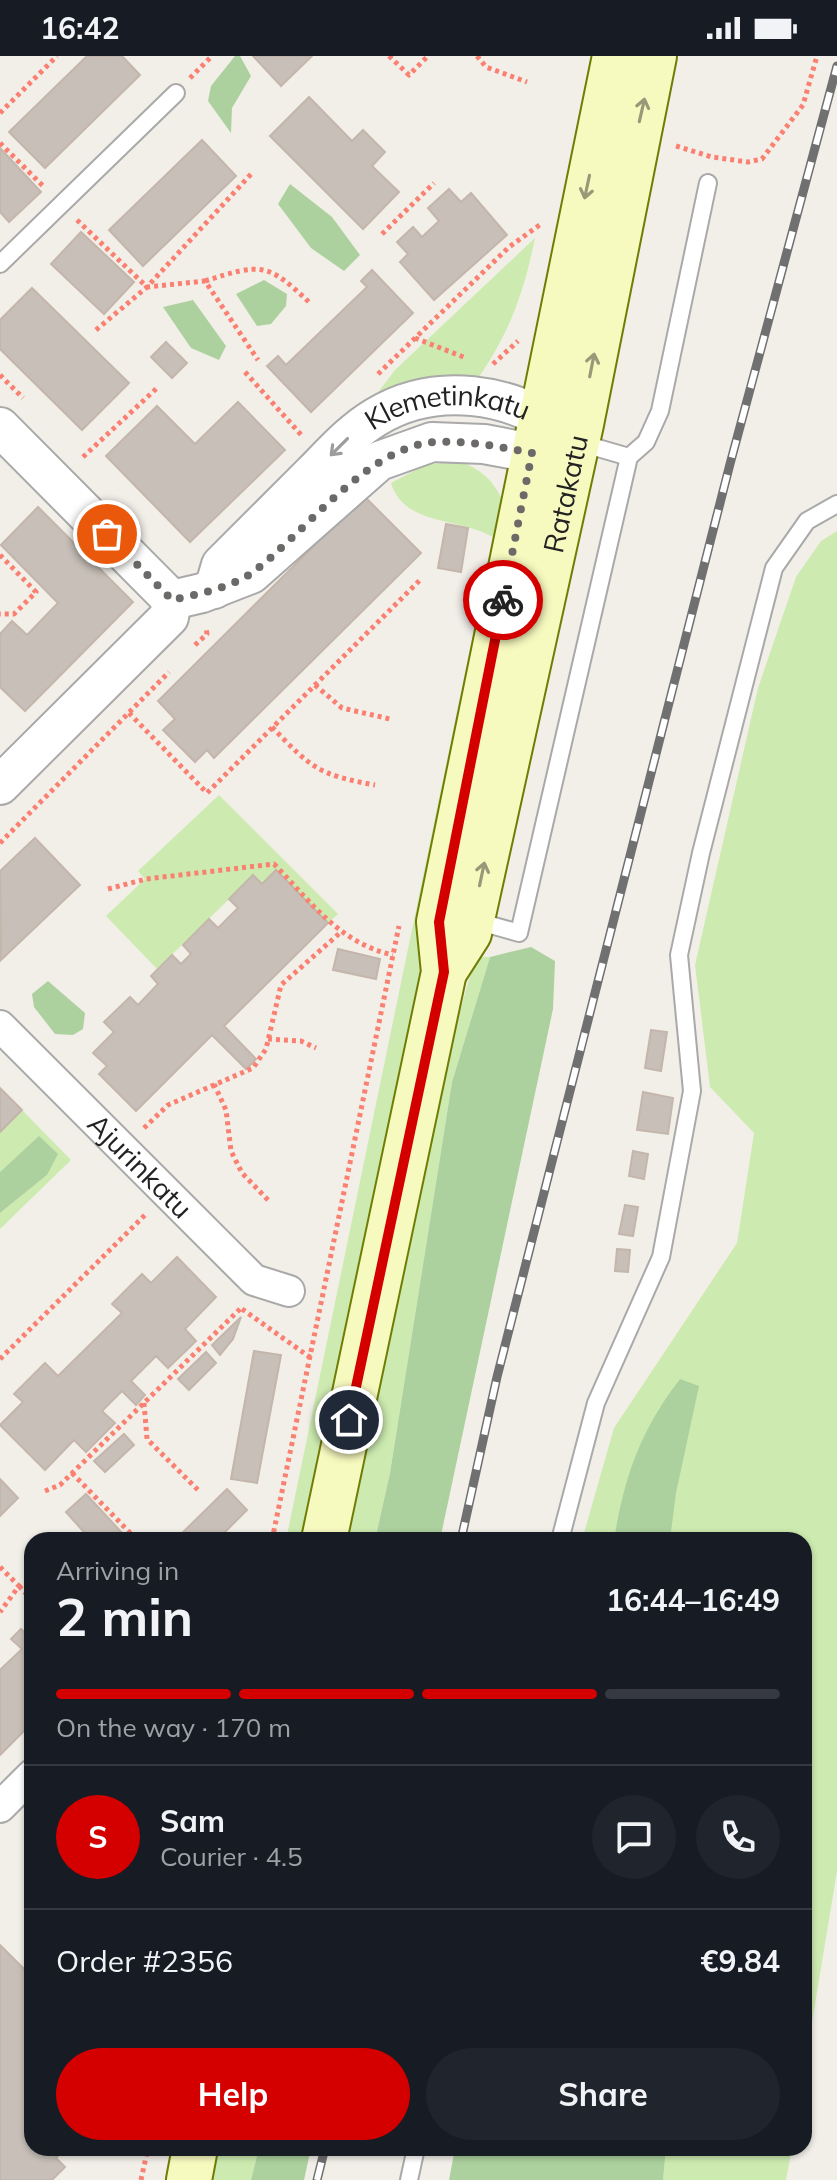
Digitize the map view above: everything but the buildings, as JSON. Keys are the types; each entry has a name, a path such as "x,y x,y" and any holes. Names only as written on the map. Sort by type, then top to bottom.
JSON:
{"main road":[{"name":"Ratakatu","path":"326,1532 444,972 439,922 615,56"},
{"name":"Ratakatu","path":"444,972 469,933 577,442 654,56"},
{"path":"189,2180 194,2156"}],"street":[{"name":"Klemetinkatu","path":"172,600 214,589 221,565 347,439 399,404 458,396 486,396 536,433 577,442"},
{"path":"0,427 172,600 169,617 0,785"},
{"name":"Ajurinkatu","path":"0,1026 254,1280 289,1291"},
{"path":"0,1807 24,1783"}],"lane":[{"path":"0,264 176,93"},
{"path":"472,919 519,933 629,457 646,442 660,411 708,183"},
{"path":"577,442 629,457"},
{"path":"562,1532 596,1403 661,1257 692,1091 679,955 701,853 774,568 807,521 837,504"},
{"path":"409,2180 414,2156"}],"path":[{"path":"0,113 57,56"},
{"path":"389,56 409,75 428,56"},
{"path":"477,56 486,67 527,82"},
{"path":"636,135 712,157 748,162 762,159 803,105 817,56"},
{"path":"0,143 147,287 205,281 248,268 273,272 311,304"},
{"path":"96,330 147,287 253,172"},
{"path":"382,234 434,183"},
{"path":"205,281 258,360"},
{"path":"415,338 473,361"},
{"path":"245,372 308,442"},
{"path":"83,457 157,388"},
{"path":"0,555 36,592 14,614 0,614"},
{"path":"129,713 207,793 422,578"},
{"path":"188,653 207,634"},
{"path":"0,843 178,662"},
{"path":"315,685 342,708 390,719"},
{"path":"272,727 305,762 328,776 375,785"},
{"path":"108,889 146,879 274,864 341,932 367,949 393,955"},
{"path":"137,1134 168,1105 253,1068 262,1059 281,985 341,932"},
{"path":"268,1039 301,1041 316,1048"},
{"path":"214,1084 226,1110 231,1151 242,1173 268,1200"},
{"path":"0,1359 167,1193"},
{"path":"45,1491 60,1485 241,1308"},
{"path":"144,1403 147,1439 200,1492"},
{"path":"72,1473 129,1532"},
{"path":"0,1567 24,1591"},
{"path":"0,1612 19,1586"},
{"path":"141,2180 146,2156"}],"green space":[{"path":"235,56 240,56 251,76 232,108 231,133 208,101 211,86"},
{"path":"290,184 332,217 360,255 344,271 311,248 278,204"},
{"path":"535,238 513,314 475,383 367,407 395,370"},
{"path":"264,280 287,294 286,306 271,324 257,326 236,294"},
{"path":"193,300 226,346 219,360 191,348 163,307"},
{"path":"458,461 471,466 491,482 504,504 511,543 308,1532 288,1532 493,537 420,514 398,497 391,483 425,465"},
{"path":"837,531 837,1871 812,2023 812,1532 584,1532 614,1428 737,1243 754,1133 710,1087 695,965 758,688 796,577 821,541"},
{"path":"219,795 338,914 328,923 276,870 262,884 253,876 157,969 106,916 145,879 138,871"},
{"path":"531,947 555,961 553,1009 442,1532 377,1532 390,1473 452,1082 490,957"},
{"path":"475,957 490,957 452,1082 390,1473 377,1532 348,1532 439,1088"},
{"path":"48,981 85,1013 83,1029 73,1035 55,1034 34,1007 32,994"},
{"path":"22,1110 71,1160 0,1229 0,1213 47,1175 39,1137 0,1172 0,1132"},
{"path":"39,1136 58,1154 47,1175 0,1213 0,1172"},
{"path":"680,1379 699,1386 676,1493 671,1532 616,1532 636,1455 666,1398"},
{"path":"216,2156 257,2156 251,2180 211,2180"},
{"path":"257,2156 309,2156 304,2180 251,2180"},
{"path":"454,2156 665,2156 663,2180 449,2180"},
{"path":"665,2156 790,2156 786,2180 663,2180"}],"railway":[{"path":"463,1532 497,1377 730,464 837,66"},
{"path":"317,2180 323,2156"}],"way so far":[{"path":"107,534 172,600 202,593 251,574 379,461 432,442 484,444 532,453 503,600"}],"route":[{"path":"349,1420 444,972 439,922 503,600"}]}
